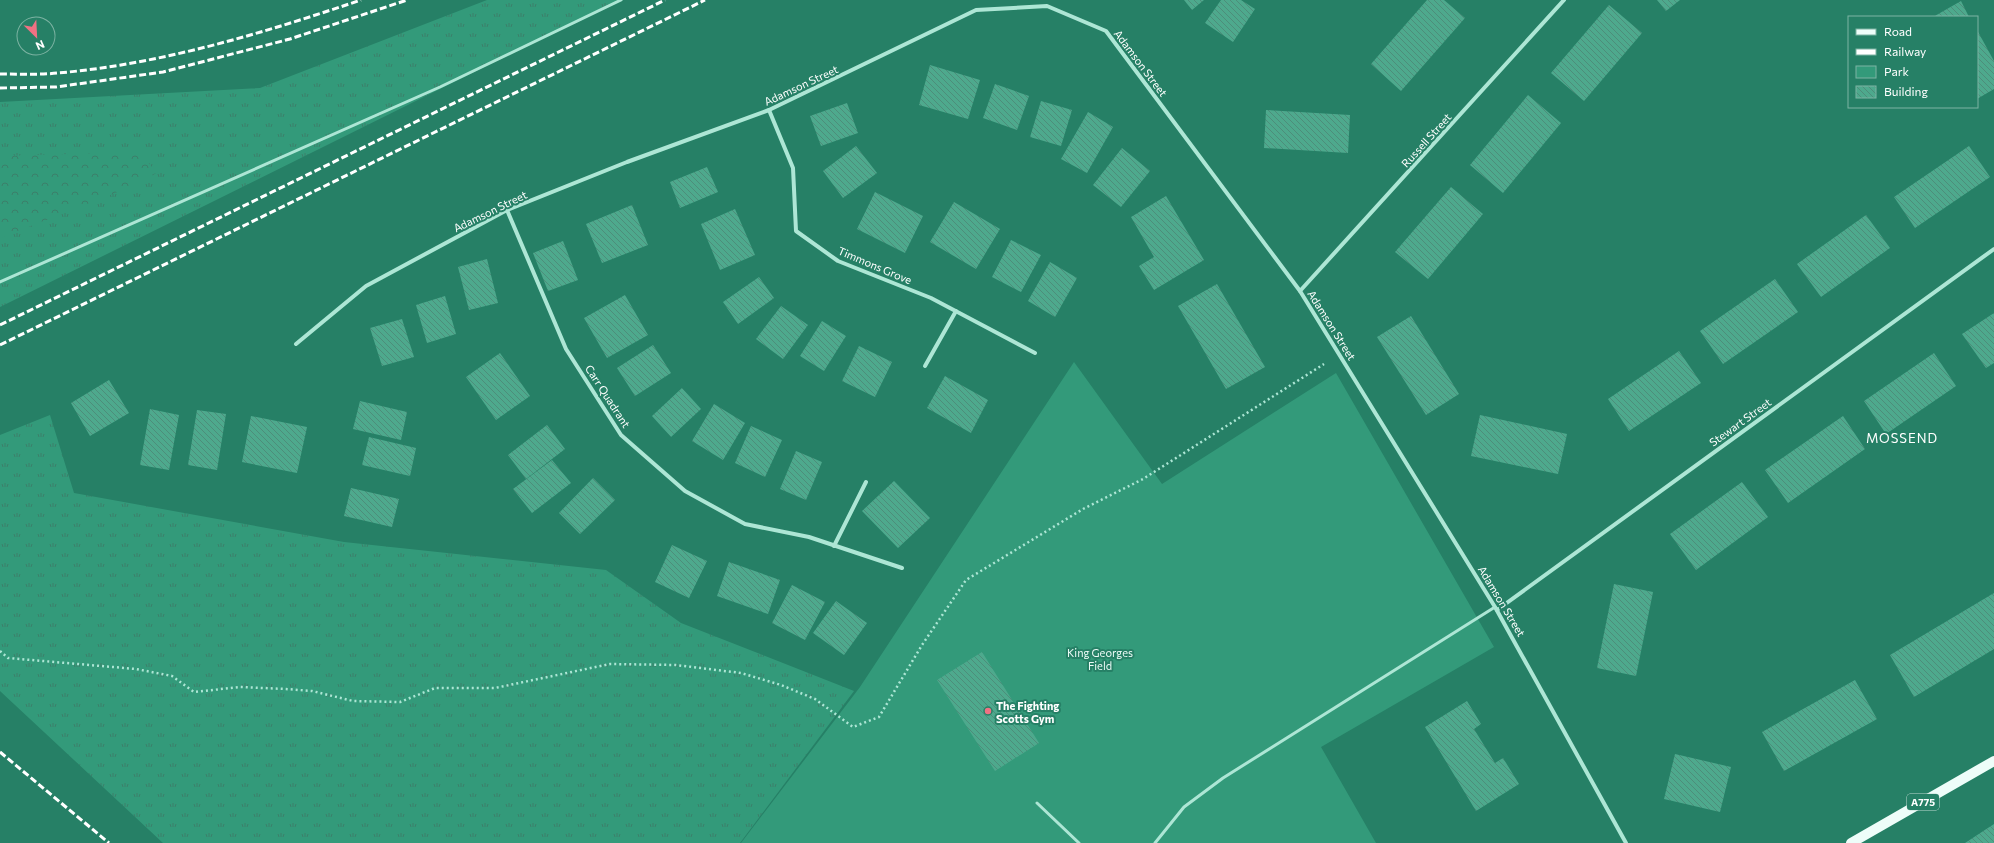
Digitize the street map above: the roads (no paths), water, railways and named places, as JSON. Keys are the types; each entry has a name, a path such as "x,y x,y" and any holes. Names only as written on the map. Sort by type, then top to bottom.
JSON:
{"main road":[{"name":"A775","path":"1851,843 1994,761"}],"street":[{"name":"Russell Street","path":"1300,291 1564,0"},
{"name":"Adamson Street","path":"296,344 366,286 507,210 627,162 768,110 976,10 1047,6 1106,31 1300,291 1496,608 1626,843"},
{"name":"Timmons Grove","path":"768,110 793,168 796,231 838,261 931,298 1035,353"},
{"name":"Carr Quadrant","path":"507,210 566,349 621,435 685,491 745,524 809,537 902,568"},
{"name":"Stewart Street","path":"1496,608 1994,249"},
{"path":"925,366 956,311"},
{"path":"834,546 866,482"}],"lane":[{"path":"0,282 440,87 621,0"},
{"path":"1155,843 1184,807 1223,778 1496,608"},
{"path":"1037,803 1079,843"}],"railway":[{"path":"0,74 58,73 97,69 174,55 212,46 287,24 361,0"},
{"path":"0,88 56,87 163,72 290,39 407,0"},
{"path":"0,325 665,0"},
{"path":"0,345 705,0"},
{"path":"0,752 109,843"}],"place":[{"name":"The Fighting Scotts Gym","path":"988,711"}],"district":[{"name":"MOSSEND","path":"1902,438"}],"park label":[{"name":"King Georges Field","path":"1100,658"}]}
